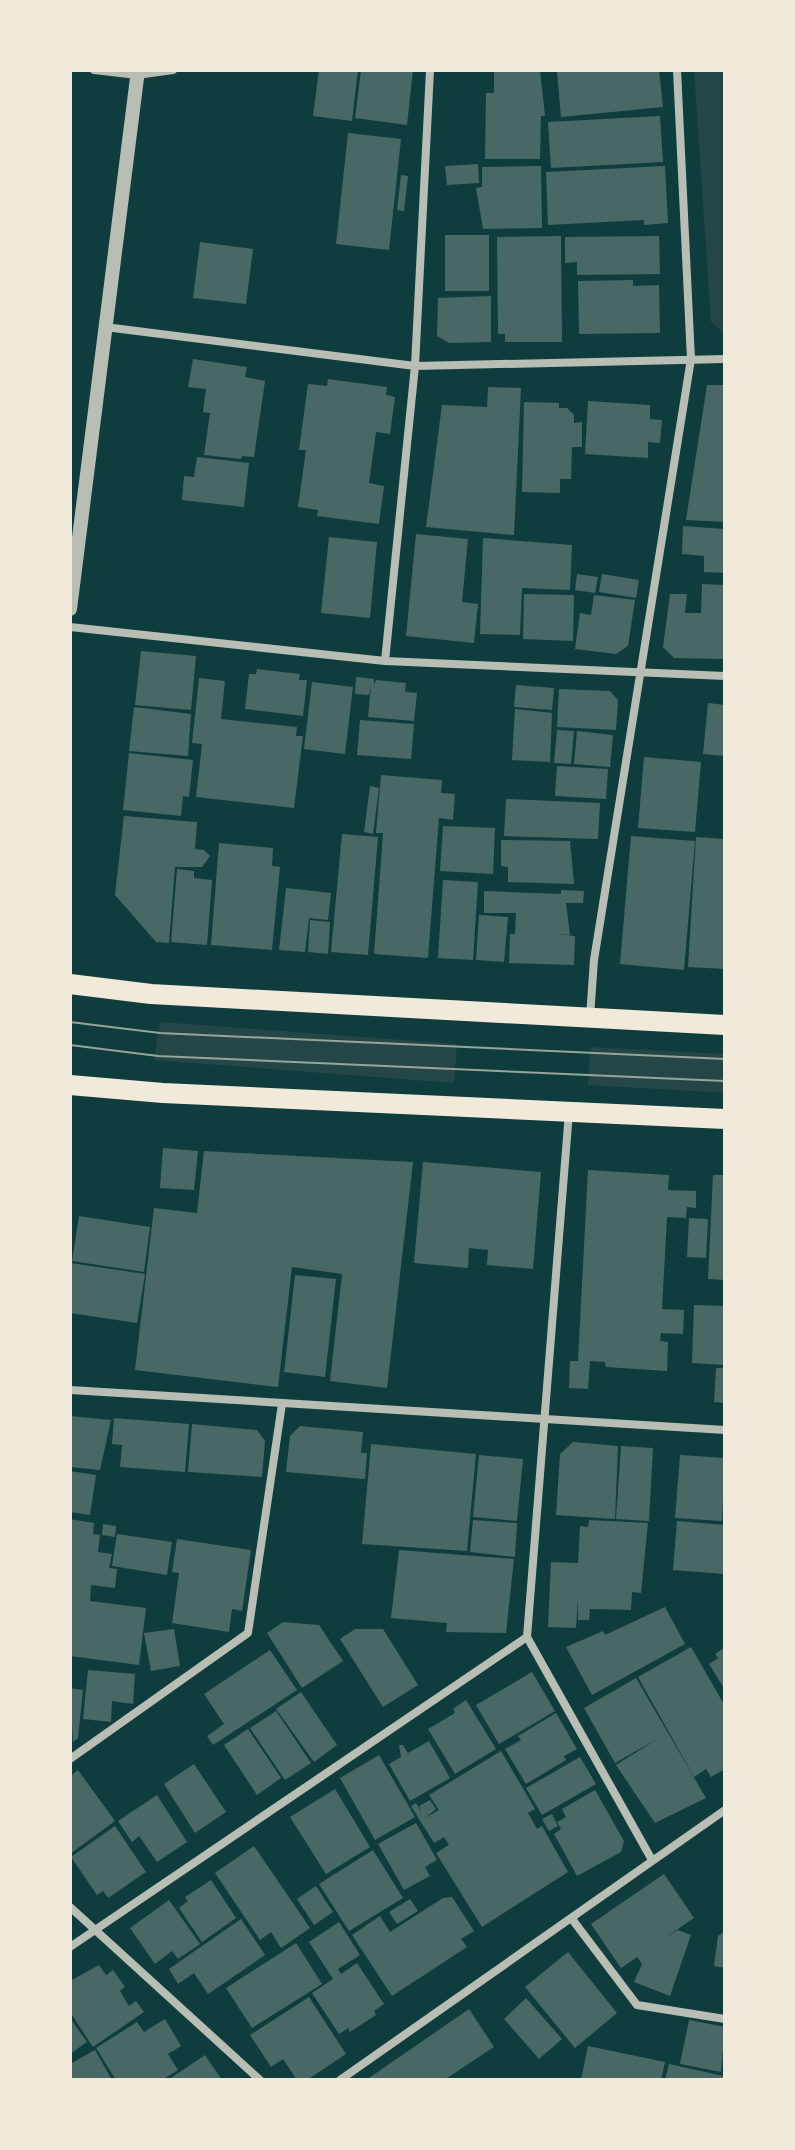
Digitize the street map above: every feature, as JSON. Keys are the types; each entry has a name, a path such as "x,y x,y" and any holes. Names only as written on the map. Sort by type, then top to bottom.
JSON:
{"main road":[{"path":"70,984 151,994 725,1025"},
{"path":"70,1085 163,1093 725,1119"}],"street":[{"path":"94,70 173,70"},
{"path":"385,661 415,366 430,70"},
{"path":"590,1018 594,960 691,359 677,70"},
{"path":"70,609 137,72"},
{"path":"104,327 415,366 725,359"},
{"path":"70,627 385,661 725,676"},
{"path":"569,1110 527,1637 652,1860"},
{"path":"70,1390 725,1430"},
{"path":"70,1759 248,1633 282,1404"},
{"path":"70,1947 527,1637"},
{"path":"340,2080 725,1810"},
{"path":"70,1907 260,2080"},
{"path":"572,1919 637,2005 725,2019"}],"shaded area":[{"path":"694,70 725,70 725,334 711,322"},
{"path":"160,1022 457,1044 454,1083 154,1060"},
{"path":"590,1047 725,1054 725,1093 588,1085"}],"building":[{"path":"319,70 358,70 352,121 313,116"},
{"path":"361,70 413,70 407,125 355,118"},
{"path":"659,70 663,107 561,117 557,72"},
{"path":"494,71 540,71 545,116 541,116 540,159 485,159 486,93 494,93"},
{"path":"660,116 663,162 551,168 548,122"},
{"path":"348,133 401,139 389,250 336,244"},
{"path":"478,164 479,183 447,185 445,166"},
{"path":"541,166 542,228 483,229 476,188 482,187 482,167"},
{"path":"665,166 668,223 644,225 644,220 548,225 546,172"},
{"path":"401,175 408,176 404,211 397,210"},
{"path":"445,235 489,235 489,291 445,291"},
{"path":"561,236 562,342 505,342 505,334 498,334 497,237"},
{"path":"659,236 660,274 577,275 577,262 565,263 565,237"},
{"path":"200,242 253,249 246,304 193,298"},
{"path":"633,280 633,286 659,285 660,333 579,334 578,281"},
{"path":"491,296 491,342 449,343 437,336 438,298"},
{"path":"193,359 247,367 245,377 265,381 254,457 242,456 241,459 204,455 210,413 203,412 206,389 188,387"},
{"path":"328,379 387,387 386,395 395,397 390,434 376,432 369,483 384,486 379,524 317,516 318,510 298,507 306,450 299,450 308,384 327,386"},
{"path":"707,385 725,385 725,522 686,520"},
{"path":"488,387 521,388 514,535 426,527 442,405 487,407"},
{"path":"588,401 650,405 650,419 662,420 660,443 648,442 648,458 585,454"},
{"path":"524,402 559,403 559,408 567,408 574,415 574,423 582,422 582,447 572,447 571,479 560,479 560,493 522,492"},
{"path":"197,457 249,463 244,507 182,500 184,476 194,477"},
{"path":"683,526 725,529 725,573 704,572 704,556 682,554"},
{"path":"416,534 468,539 462,602 478,604 474,643 406,636"},
{"path":"329,537 377,542 370,618 321,613"},
{"path":"483,538 572,545 570,590 522,588 520,635 480,634"},
{"path":"577,574 598,577 595,593 575,590"},
{"path":"602,574 639,580 636,598 599,592"},
{"path":"702,584 725,585 725,659 674,658 663,647 670,594 687,594 685,613 701,613"},
{"path":"524,594 574,595 573,641 523,639"},
{"path":"594,595 635,600 628,646 616,654 575,649 580,613 591,615"},
{"path":"141,651 196,656 191,710 135,705"},
{"path":"257,669 300,674 299,680 307,680 303,716 245,709 249,674 256,674"},
{"path":"356,677 374,679 374,685 376,680 406,683 405,692 417,693 414,721 368,717 371,686 369,695 355,694"},
{"path":"199,678 225,681 221,719 297,727 296,736 303,736 294,808 196,797 202,744 192,743"},
{"path":"312,682 353,687 345,754 304,749"},
{"path":"516,685 554,688 552,710 514,707"},
{"path":"559,689 610,691 618,700 616,730 557,727"},
{"path":"708,703 725,705 725,756 703,754"},
{"path":"134,707 191,714 188,756 129,751"},
{"path":"515,709 552,713 550,762 512,760"},
{"path":"360,720 414,724 411,759 357,755"},
{"path":"557,730 574,731 571,764 554,763"},
{"path":"577,731 613,735 610,767 574,764"},
{"path":"129,753 193,760 189,797 183,796 181,816 123,810"},
{"path":"644,757 701,762 695,832 638,828"},
{"path":"557,766 608,769 606,799 555,796"},
{"path":"381,775 442,780 441,793 455,794 453,820 439,818 428,958 374,954 383,833 376,833"},
{"path":"370,786 379,788 373,834 364,832"},
{"path":"506,799 600,803 598,839 504,836"},
{"path":"124,816 197,822 195,849 204,850 210,856 202,867 175,867 169,943 156,942 115,895"},
{"path":"443,826 495,828 493,874 440,871"},
{"path":"342,834 378,837 368,955 331,952"},
{"path":"631,836 695,841 684,970 620,964"},
{"path":"696,837 725,839 725,969 688,967"},
{"path":"501,840 570,841 574,884 508,882 508,867 501,866"},
{"path":"219,843 273,848 272,866 280,867 272,950 211,945"},
{"path":"177,869 194,871 194,878 212,880 207,945 171,942"},
{"path":"443,880 478,882 473,960 438,958"},
{"path":"286,888 331,893 328,920 309,918 305,952 279,950"},
{"path":"561,890 584,891 583,903 566,903 570,935 556,934 575,936 574,965 509,963 510,934 515,934 516,913 484,913 484,891 561,894"},
{"path":"479,915 508,917 504,962 476,960"},
{"path":"310,920 330,922 328,954 308,952"},
{"path":"163,1148 198,1151 194,1190 160,1188"},
{"path":"204,1151 413,1162 387,1388 330,1381 342,1274 292,1267 278,1387 135,1370 154,1208 197,1213"},
{"path":"423,1162 541,1172 533,1269 487,1265 488,1250 469,1248 468,1268 414,1263"},
{"path":"588,1170 669,1175 668,1190 696,1191 696,1208 687,1207 686,1218 667,1217 662,1309 684,1310 683,1334 661,1333 660,1341 668,1342 667,1371 606,1367 605,1362 590,1361 588,1389 569,1388 570,1361 578,1361"},
{"path":"713,1175 725,1175 725,1280 708,1279"},
{"path":"79,1216 150,1227 144,1272 72,1261"},
{"path":"689,1218 708,1219 706,1258 687,1257"},
{"path":"71,1263 145,1274 137,1323 70,1313"},
{"path":"295,1275 336,1279 325,1377 284,1372"},
{"path":"694,1305 725,1306 725,1365 692,1363"},
{"path":"716,1368 725,1368 725,1403 714,1402"},
{"path":"70,1416 111,1420 100,1470 70,1467"},
{"path":"114,1418 189,1424 185,1472 120,1467 122,1445 112,1444"},
{"path":"192,1424 257,1430 265,1441 262,1477 188,1472"},
{"path":"300,1426 363,1432 361,1453 367,1453 365,1479 286,1472 290,1436"},
{"path":"573,1442 618,1446 615,1519 556,1515 560,1454"},
{"path":"371,1444 476,1454 467,1551 362,1544"},
{"path":"621,1446 653,1448 649,1521 616,1519"},
{"path":"479,1455 523,1459 517,1521 473,1517"},
{"path":"680,1455 725,1458 722,1521 675,1518"},
{"path":"70,1471 96,1475 90,1515 70,1512"},
{"path":"70,1519 94,1523 93,1534 100,1535 98,1552 112,1554 109,1568 117,1569 115,1588 91,1585 90,1601 146,1608 139,1665 70,1656"},
{"path":"473,1520 517,1523 515,1557 470,1552"},
{"path":"589,1520 648,1523 641,1593 632,1592 631,1610 590,1609 589,1620 578,1620 578,1599 576,1628 548,1627 551,1562 578,1563 580,1526 588,1527"},
{"path":"677,1521 725,1525 725,1574 673,1570"},
{"path":"103,1524 116,1526 115,1537 102,1535"},
{"path":"117,1534 172,1542 167,1575 112,1566"},
{"path":"177,1539 251,1550 242,1611 232,1609 229,1632 172,1623 179,1573 172,1572"},
{"path":"399,1550 514,1559 506,1633 446,1632 447,1623 391,1618"},
{"path":"665,1607 685,1644 592,1695 566,1647 603,1631 605,1635"},
{"path":"283,1622 319,1625 343,1661 302,1688 267,1633"},
{"path":"174,1629 180,1666 151,1671 144,1633"},
{"path":"355,1629 383,1629 418,1685 383,1707 340,1639"},
{"path":"691,1647 725,1706 725,1769 711,1777 706,1769 694,1777 638,1677"},
{"path":"725,1647 725,1690 709,1664 718,1658 715,1654"},
{"path":"270,1650 297,1690 213,1745 207,1736 224,1724 204,1694"},
{"path":"88,1670 135,1674 133,1704 112,1701 111,1722 83,1719"},
{"path":"532,1672 555,1711 499,1744 476,1705"},
{"path":"636,1678 706,1798 655,1823 616,1765 659,1738 615,1763 584,1708"},
{"path":"70,1688 83,1690 78,1738 73,1742"},
{"path":"301,1692 337,1745 314,1762 276,1709"},
{"path":"466,1700 496,1749 455,1774 428,1729 455,1713 453,1709"},
{"path":"276,1711 311,1763 285,1780 250,1728"},
{"path":"556,1713 577,1749 564,1756 566,1760 526,1784 505,1749 521,1740 518,1736"},
{"path":"248,1729 281,1778 257,1795 224,1745"},
{"path":"429,1741 450,1778 410,1801 389,1764 401,1757 399,1745 403,1745 408,1753"},
{"path":"501,1751 535,1809 528,1813 537,1829 542,1826 568,1872 482,1927 436,1853 449,1845 444,1837 434,1843 411,1806 416,1803 422,1813 419,1806 430,1800 436,1809 425,1818 439,1810 429,1795"},
{"path":"379,1755 415,1817 375,1840 340,1778"},
{"path":"580,1757 596,1784 542,1815 526,1788"},
{"path":"194,1764 226,1812 195,1833 164,1784"},
{"path":"78,1770 115,1821 70,1854 70,1776"},
{"path":"335,1789 370,1847 326,1874 290,1817"},
{"path":"595,1790 624,1841 621,1852 577,1876 554,1834 561,1829 557,1822 566,1817 562,1809"},
{"path":"157,1795 187,1842 157,1862 139,1836 132,1842 118,1821"},
{"path":"552,1814 558,1826 549,1831 542,1819"},
{"path":"416,1823 437,1860 425,1867 430,1876 404,1890 378,1844"},
{"path":"115,1826 146,1872 108,1898 103,1891 97,1895 71,1857"},
{"path":"254,1846 310,1928 281,1948 271,1932 260,1940 215,1873"},
{"path":"373,1850 403,1898 349,1931 319,1884"},
{"path":"664,1874 694,1918 665,1938 678,1930 691,1935 670,1996 634,1982 642,1964 637,1957 621,1968 591,1924"},
{"path":"211,1880 236,1918 202,1942 179,1908 188,1901 185,1897"},
{"path":"316,1886 333,1912 314,1925 297,1899"},
{"path":"452,1897 474,1931 461,1939 467,1947 392,1996 352,1935 380,1916 390,1932 443,1898"},
{"path":"410,1899 418,1911 397,1924 389,1912"},
{"path":"169,1900 200,1944 178,1959 172,1951 155,1964 130,1928"},
{"path":"241,1919 265,1955 208,1994 194,1973 178,1984 169,1969"},
{"path":"339,1922 360,1955 338,1969 341,1974 357,1963 384,2004 374,2011 376,2015 350,2032 348,2028 339,2034 312,1993 333,1979 309,1942"},
{"path":"725,1931 725,1968 714,1966 718,1936"},
{"path":"296,1943 322,1984 252,2028 226,1988"},
{"path":"568,1952 617,2013 575,2048 525,1987"},
{"path":"99,1965 106,1975 113,1970 125,1987 120,1991 129,2006 136,2001 144,2012 93,2047 70,2012 70,1981"},
{"path":"309,1997 346,2054 307,2080 297,2080 283,2059 271,2067 250,2035"},
{"path":"526,1998 562,2039 539,2059 504,2019"},
{"path":"469,2009 494,2047 444,2080 366,2080"},
{"path":"70,2018 87,2042 70,2054"},
{"path":"165,2019 181,2046 168,2054 178,2070 162,2080 116,2080 96,2048 137,2022 144,2032"},
{"path":"689,2020 725,2027 721,2072 680,2064"},
{"path":"588,2046 665,2062 661,2080 581,2080"},
{"path":"95,2050 112,2080 70,2080 70,2064"},
{"path":"205,2055 222,2080 168,2080"},
{"path":"669,2064 723,2076 722,2080 665,2080"}],"tram line":[{"path":"70,1022 160,1033 725,1059"},
{"path":"70,1045 158,1056 725,1081"}]}
